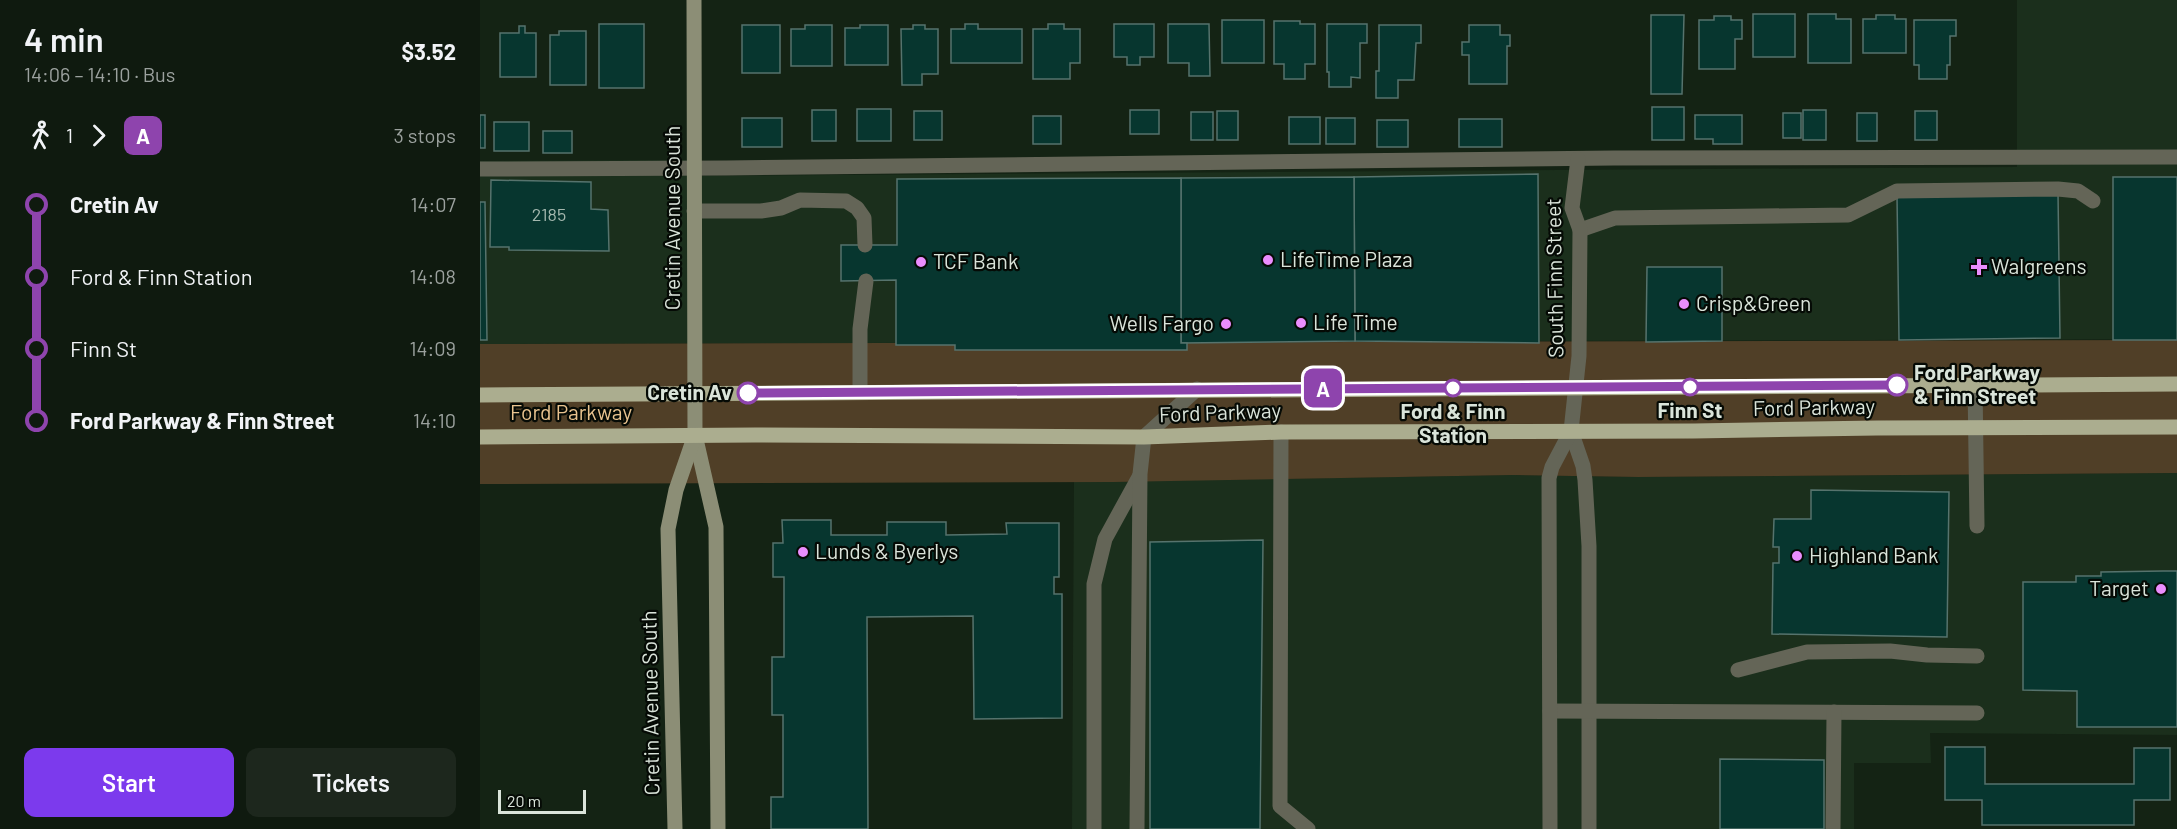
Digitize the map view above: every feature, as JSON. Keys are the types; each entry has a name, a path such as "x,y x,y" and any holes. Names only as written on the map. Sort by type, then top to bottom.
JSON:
{"main road":[{"name":"Ford Parkway","path":"480,394 2177,384"},
{"name":"Ford Parkway","path":"480,436 1144,437 1281,432 2177,427"}],"street":[{"name":"Cretin Avenue South","path":"694,0 695,435 716,527 718,829"},
{"path":"480,168 1578,159 2177,157"},
{"name":"South Finn Street","path":"1571,431 1577,388 1580,231 1572,208 1578,159"},
{"path":"1580,231 1615,218 1848,215 1897,191 2058,189 2078,191 2093,201"},
{"path":"694,211 761,211 800,200 846,201 857,208 864,218 865,245"},
{"path":"861,391 860,329 866,281"},
{"path":"1974,384 1977,526"},
{"path":"1137,829 1140,474 1144,437 1197,389"},
{"path":"1550,829 1549,478 1552,467 1571,431"},
{"path":"1571,431 1586,480 1589,546 1589,829"},
{"path":"1281,432 1280,806 1308,829"},
{"name":"Cretin Avenue South","path":"675,829 668,529 676,490 695,435"},
{"path":"1094,829 1094,584 1105,539 1140,474"},
{"path":"1738,670 1807,652 1890,651 1927,655 1977,656"},
{"path":"1550,711 1977,712"},
{"path":"1833,829 1834,712"}],"shaded area":[{"path":"2017,0 2177,0 2177,339 480,344 480,161 694,160 694,176 2017,167"},
{"path":"2177,473 2177,735 1930,733 1931,763 1854,763 1854,829 1072,829 1074,482 1514,475 1638,477"}],"green space":[{"name":"Ford Parkway","path":"2177,340 2177,473 1638,477 1514,475 1114,482 480,484 480,344"}],"building":[{"path":"1753,14 1795,14 1795,57 1753,57"},
{"path":"1808,14 1836,14 1836,19 1851,19 1851,63 1808,63"},
{"path":"1651,15 1684,15 1682,94 1651,94"},
{"path":"1876,15 1895,15 1895,19 1906,19 1906,53 1863,53 1863,19 1876,19"},
{"path":"1714,16 1731,16 1731,20 1742,20 1742,39 1735,39 1735,69 1699,69 1699,20 1714,20"},
{"path":"1222,20 1264,20 1264,63 1222,63"},
{"path":"1914,20 1956,20 1956,36 1950,36 1950,65 1947,65 1947,79 1919,79 1919,65 1914,65"},
{"path":"1274,21 1300,21 1300,24 1315,24 1315,64 1305,64 1305,79 1284,79 1284,64 1274,64"},
{"path":"599,24 644,24 644,88 599,88"},
{"path":"965,24 978,24 978,29 1022,29 1022,63 951,63 951,29 965,29"},
{"path":"1048,24 1064,24 1064,29 1080,29 1080,63 1070,63 1070,79 1033,79 1033,29 1048,29"},
{"path":"1114,24 1154,24 1154,57 1140,57 1140,65 1127,65 1127,57 1114,57"},
{"path":"1168,24 1209,24 1210,76 1189,76 1189,63 1168,63"},
{"path":"1327,24 1367,24 1367,43 1360,43 1360,78 1351,77 1351,87 1329,87"},
{"path":"742,25 780,25 780,73 742,73"},
{"path":"805,25 832,25 832,66 791,66 791,29 805,29"},
{"path":"860,25 888,25 888,65 845,65 845,28 860,28"},
{"path":"913,25 925,25 925,29 938,29 938,74 922,74 922,85 902,85 901,29 913,29"},
{"path":"1379,25 1421,25 1421,43 1416,43 1414,80 1398,80 1398,98 1376,98 1376,71 1379,71"},
{"path":"1469,25 1500,25 1500,35 1510,35 1510,46 1507,46 1507,84 1469,84 1469,55 1462,55 1462,42 1469,42"},
{"path":"519,26 525,26 525,33 536,33 536,77 500,77 500,33 519,33"},
{"path":"559,31 586,31 586,85 550,85 550,35 559,35"},
{"path":"1652,107 1684,107 1684,140 1652,140"},
{"path":"857,109 891,109 891,141 857,141"},
{"path":"812,110 836,110 836,141 812,141"},
{"path":"1130,110 1159,110 1159,134 1130,134"},
{"path":"1803,110 1826,110 1826,140 1803,140"},
{"path":"914,111 942,111 942,140 914,140"},
{"path":"1217,111 1238,111 1238,140 1217,140"},
{"path":"1915,111 1937,111 1937,140 1915,140"},
{"path":"1191,112 1213,112 1213,140 1191,140"},
{"path":"1783,113 1801,113 1801,138 1783,138"},
{"path":"1857,113 1877,113 1877,141 1857,141"},
{"path":"480,115 485,115 485,148 480,148"},
{"path":"1695,115 1742,115 1742,144 1713,144 1713,139 1695,139"},
{"path":"1033,116 1061,116 1061,144 1033,144"},
{"path":"1289,117 1320,117 1320,144 1289,144"},
{"path":"742,118 782,118 782,147 742,147"},
{"path":"1326,118 1355,118 1355,144 1326,144"},
{"path":"1459,119 1502,119 1502,147 1459,147"},
{"path":"1377,120 1408,120 1408,147 1377,147"},
{"path":"494,122 529,122 529,151 494,151"},
{"path":"543,131 572,131 572,153 543,153"},
{"path":"1538,174 1539,343 1355,341 1354,177"},
{"name":"LifeTime Plaza","path":"1354,177 1355,341 1181,343 1181,178"},
{"path":"2113,177 2177,177 2177,340 2113,340"},
{"path":"1181,178 1181,343 1187,343 1187,350 955,350 955,345 896,345 896,280 841,281 841,245 897,245 897,179"},
{"path":"491,180 591,182 591,209 608,210 609,251 509,250 509,247 490,247"},
{"name":"Walgreens","path":"2058,193 2060,338 1899,340 1897,196"},
{"path":"480,202 485,202 487,340 480,340"},
{"name":"Crisp&Green","path":"1647,267 1722,267 1722,341 1646,342"},
{"path":"1811,490 1949,492 1947,637 1772,634 1773,563 1779,563 1779,547 1773,547 1774,519 1811,519"},
{"path":"782,520 831,520 831,535 887,535 887,522 946,522 946,535 1007,534 1006,523 1059,523 1059,577 1054,577 1054,594 1062,594 1062,718 974,719 973,616 867,617 868,829 771,829 771,797 783,797 783,715 772,715 772,657 784,657 784,577 773,577 773,543 783,543"},
{"path":"1263,540 1260,829 1150,829 1150,542"},
{"path":"2177,571 2177,727 2077,727 2077,691 2023,690 2023,582 2076,582 2076,576 2101,576 2101,572"},
{"path":"1945,747 1985,747 1985,784 2134,784 2134,748 2170,748 2170,800 2134,800 2134,825 1982,825 1982,800 1945,800"},
{"path":"1720,759 1824,760 1824,829 1720,829"}],"bus line":[{"name":"A","path":"748,393 1897,385"}],"place":[{"name":"LifeTime Plaza","path":"1268,260"},
{"name":"TCF Bank","path":"921,262"},
{"name":"Walgreens","path":"1979,267"},
{"name":"Crisp&Green","path":"1684,304"},
{"name":"Life Time","path":"1301,323"},
{"name":"Wells Fargo","path":"1226,324"},
{"name":"Ford Parkway & Finn Street","path":"1897,385"},
{"name":"Finn St","path":"1690,387"},
{"name":"Ford & Finn Station","path":"1453,388"},
{"name":"Cretin Av","path":"748,393"},
{"name":"Lunds & Byerlys","path":"803,552"},
{"name":"Highland Bank","path":"1797,556"},
{"name":"Target","path":"2161,589"}]}
